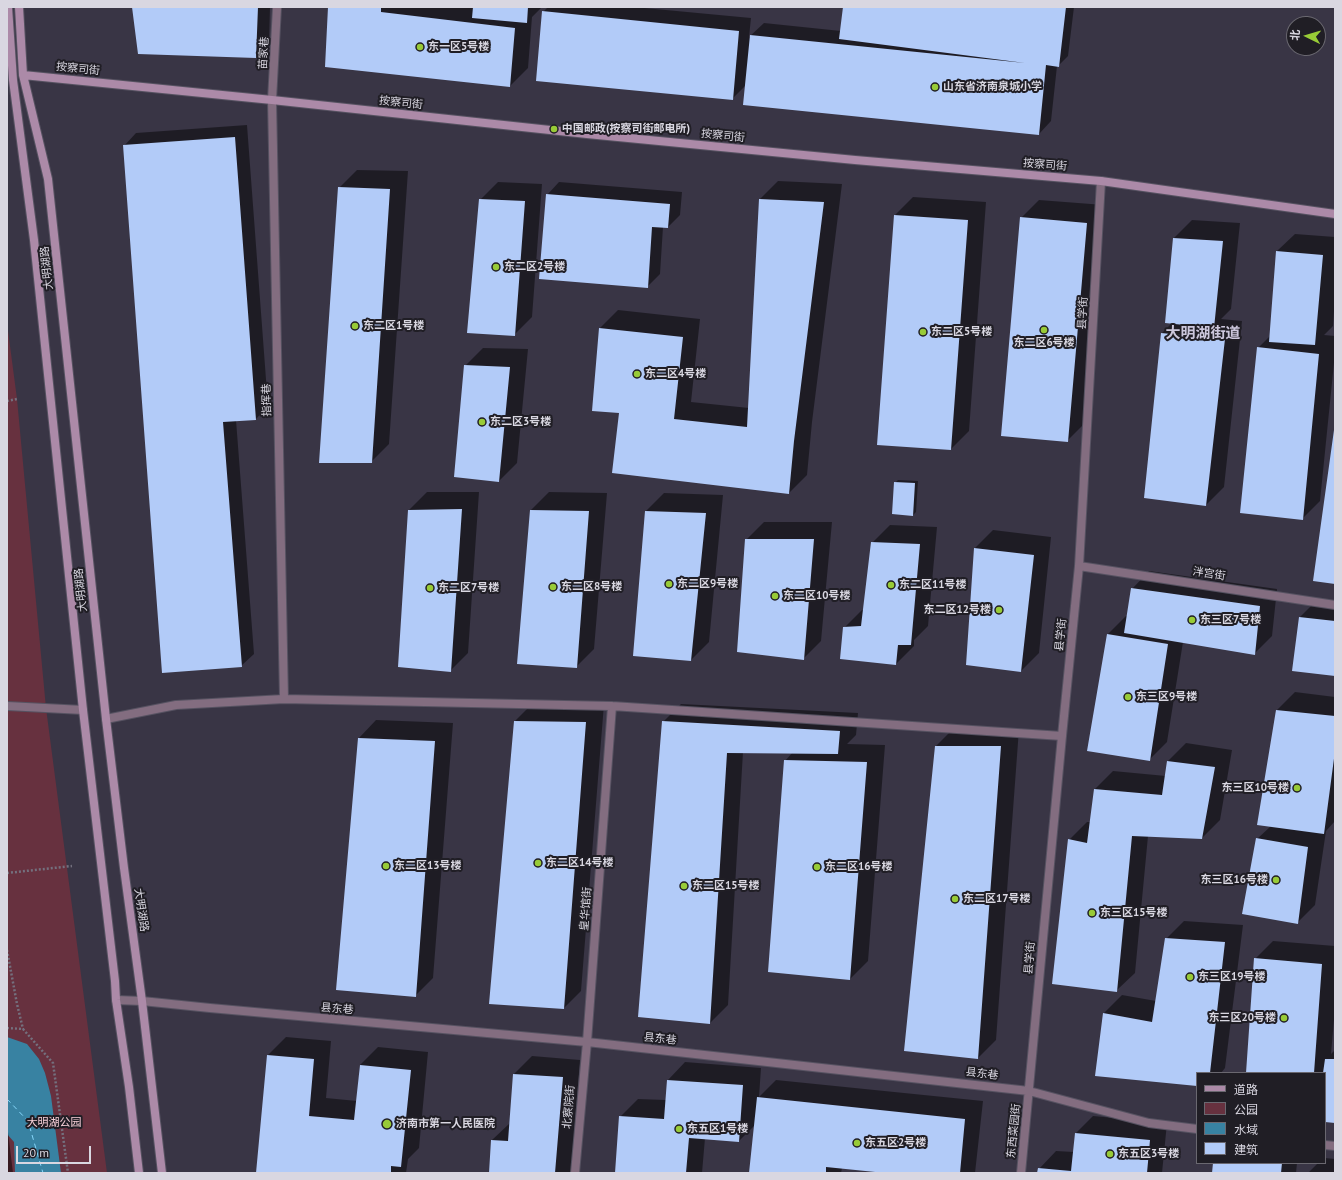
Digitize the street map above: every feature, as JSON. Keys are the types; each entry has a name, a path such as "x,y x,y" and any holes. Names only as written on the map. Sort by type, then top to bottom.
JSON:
{"main road":[{"name":"大明湖路","path":"8,7 10,79 35,248 83,710 116,1000 129,1087 139,1173"},
{"name":"大明湖路","path":"19,7 23,75 48,179 106,719 142,1001 162,1173"},
{"name":"按察司街","path":"23,75 855,160 1101,181 1335,214"}],"street":[{"name":"苗家巷","path":"272,100 277,7"},
{"path":"10,79 23,75"},
{"name":"指挥巷","path":"272,100 284,699"},
{"name":"县学街","path":"1029,1091 1079,566 1101,181"},
{"name":"泮宫街","path":"1079,566 1335,605"},
{"path":"106,719 176,705 284,699 612,706 1062,736"},
{"path":"7,706 83,710"},
{"name":"皇华馆街","path":"587,1042 612,706"},
{"name":"县东巷","path":"116,1000 142,1001 587,1042 1029,1091 1149,1123 1196,1129"},
{"name":"北察院街","path":"575,1173 587,1042"},
{"name":"东西菜园街","path":"1021,1173 1029,1091"}],"path":[{"path":"7,401 17,399"},
{"path":"7,873 72,866"},
{"path":"7,950 23,1029 52,1063 68,1173"},
{"path":"7,1028 23,1029"}],"green space":[{"name":"大明湖公园","path":"7,323 17,399 46,708 107,1173 7,1173"}],"water":[{"path":"7,1037 27,1044 39,1059 45,1073 51,1096 61,1173 15,1173 14,1142 7,1134"}],"building":[{"path":"132,7 258,7 256,58 138,54"},
{"name":"东一区5号楼","path":"328,7 381,7 381,12 515,28 510,87 325,67"},
{"path":"473,7 528,7 527,23 472,18"},
{"path":"843,7 1066,7 1059,67 1046,65 1039,135 743,105 750,35 1025,63 839,39"},
{"path":"542,11 739,31 733,100 536,81"},
{"path":"235,137 256,420 223,422 242,667 162,673 123,145"},
{"name":"东二区1号楼","path":"338,187 390,189 372,463 319,463"},
{"path":"546,194 670,204 668,228 652,227 648,288 539,279"},
{"name":"东二区2号楼","path":"479,199 525,201 515,336 467,333"},
{"name":"东二区4号楼","path":"759,199 824,202 794,441 789,494 612,473 619,413 592,411 599,328 683,337 674,419 747,427"},
{"name":"东二区5号楼","path":"894,215 968,220 951,450 877,445"},
{"name":"东二区6号楼","path":"1020,217 1087,223 1068,442 1001,436"},
{"path":"1173,238 1223,241 1214,328 1165,323"},
{"path":"1276,251 1323,255 1315,345 1269,342"},
{"path":"1161,333 1225,339 1206,506 1144,498"},
{"path":"1257,347 1319,354 1303,520 1240,513"},
{"name":"东二区3号楼","path":"464,365 510,367 499,482 454,477"},
{"path":"1335,430 1335,584 1313,581"},
{"path":"894,482 915,483 913,516 892,514"},
{"name":"东二区7号楼","path":"462,509 451,672 398,667 408,510"},
{"name":"东二区8号楼","path":"530,510 589,511 577,668 517,664"},
{"name":"东二区9号楼","path":"645,511 706,513 691,661 633,656"},
{"name":"东二区10号楼","path":"745,539 814,539 804,660 737,652"},
{"name":"东二区11号楼","path":"871,542 920,544 911,645 898,645 896,665 840,659 843,627 861,626"},
{"name":"东二区12号楼","path":"974,548 1034,555 1021,672 966,665"},
{"name":"东三区7号楼","path":"1131,588 1260,606 1255,655 1124,633"},
{"path":"1299,617 1335,621 1335,676 1292,671"},
{"name":"东三区9号楼","path":"1107,634 1168,644 1150,761 1087,751"},
{"name":"东三区10号楼","path":"1276,710 1335,716 1335,751 1324,834 1257,825"},
{"name":"东二区14号楼","path":"514,721 586,722 564,1009 489,1004"},
{"name":"东二区15号楼","path":"662,721 840,731 838,754 727,753 710,1024 638,1017"},
{"name":"东二区13号楼","path":"358,738 435,741 416,997 336,990"},
{"name":"东二区17号楼","path":"935,746 1001,746 978,1059 904,1051"},
{"name":"东二区16号楼","path":"784,760 867,762 850,980 768,972"},
{"name":"东三区15号楼","path":"1167,761 1215,767 1202,839 1132,836 1117,992 1052,984 1068,839 1087,843 1094,789 1162,795"},
{"name":"东三区16号楼","path":"1256,838 1308,847 1298,924 1242,914"},
{"name":"东三区19号楼","path":"1165,938 1225,942 1210,1072 1196,1072 1196,1086 1095,1076 1103,1013 1152,1022"},
{"name":"东三区20号楼","path":"1254,958 1322,964 1314,1072 1246,1072"},
{"path":"267,1055 314,1059 309,1116 354,1120 360,1065 411,1070 401,1167 391,1166 391,1173 256,1173"},
{"path":"1325,1059 1335,1059 1335,1123 1326,1122 1326,1072 1323,1072"},
{"path":"513,1074 563,1077 555,1173 489,1173 491,1140 508,1141"},
{"name":"东五区1号楼","path":"667,1080 743,1085 739,1142 689,1138 686,1173 615,1173 619,1116 664,1119"},
{"name":"东五区2号楼","path":"757,1097 965,1119 960,1173 885,1173 826,1167 826,1173 749,1173"},
{"name":"东五区3号楼","path":"1075,1133 1150,1140 1147,1173 1037,1173 1038,1168 1071,1171"},
{"path":"1213,1164 1282,1164 1281,1173 1212,1173"}],"ferry route":[{"path":"7,1099 28,1121 43,1173"}],"place":[{"name":"东一区5号楼","path":"420,47"},
{"name":"山东省济南泉城小学","path":"935,87"},
{"name":"中国邮政(按察司街邮电所)","path":"554,129"},
{"name":"东二区2号楼","path":"496,267"},
{"name":"东二区1号楼","path":"355,326"},
{"name":"东二区6号楼","path":"1044,330"},
{"name":"东二区5号楼","path":"923,332"},
{"name":"东二区4号楼","path":"637,374"},
{"name":"东二区3号楼","path":"482,422"},
{"name":"东二区9号楼","path":"669,584"},
{"name":"东二区11号楼","path":"891,585"},
{"name":"东二区8号楼","path":"553,587"},
{"name":"东二区7号楼","path":"430,588"},
{"name":"东二区10号楼","path":"775,596"},
{"name":"东二区12号楼","path":"999,610"},
{"name":"东三区7号楼","path":"1192,620"},
{"name":"东三区9号楼","path":"1128,697"},
{"name":"东三区10号楼","path":"1297,788"},
{"name":"东二区14号楼","path":"538,863"},
{"name":"东二区13号楼","path":"386,866"},
{"name":"东二区16号楼","path":"817,867"},
{"name":"东三区16号楼","path":"1276,880"},
{"name":"东二区15号楼","path":"684,886"},
{"name":"东二区17号楼","path":"955,899"},
{"name":"东三区15号楼","path":"1092,913"},
{"name":"东三区19号楼","path":"1190,977"},
{"name":"东三区20号楼","path":"1284,1018"},
{"name":"济南市第一人民医院","path":"387,1124"},
{"name":"东五区1号楼","path":"679,1129"},
{"name":"东五区2号楼","path":"857,1143"},
{"name":"东五区3号楼","path":"1110,1154"}],"district":[{"name":"大明湖街道","path":"1203,334"}]}
